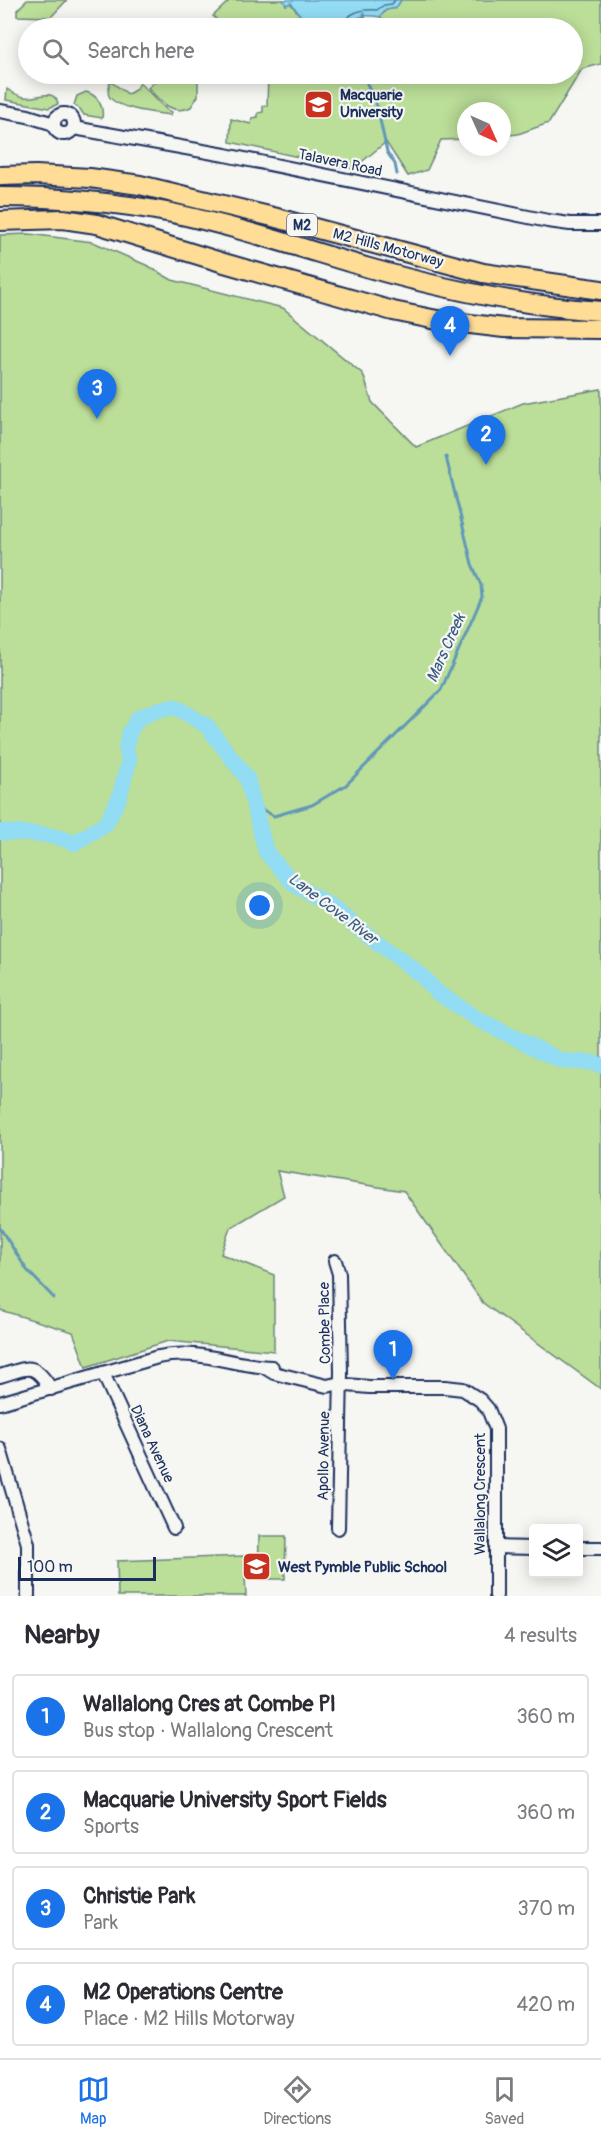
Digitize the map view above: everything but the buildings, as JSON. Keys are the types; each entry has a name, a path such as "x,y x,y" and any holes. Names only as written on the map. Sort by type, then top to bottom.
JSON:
{"highway":[{"name":"M2 Hills Motorway","path":"0,176 90,178 140,186 273,217 483,273 601,290"},
{"name":"M2 Hills Motorway","path":"0,198 81,200 172,214 225,226 371,268 495,298 601,311"},
{"path":"0,221 63,219 97,224 351,300 437,320 504,328 601,329"}],"street":[{"name":"Talavera Road","path":"0,111 54,124 56,118 64,114 72,118 74,128 236,157 548,221 601,224"},
{"name":"Combe Place","path":"335,1261 339,1275 341,1372 338,1384"},
{"name":"Wallalong Crescent","path":"0,1403 178,1353 276,1367 330,1378 338,1384 369,1387 454,1387 472,1394 488,1409 496,1429 496,1596"},
{"path":"0,1376 31,1368 44,1377 51,1389"},
{"name":"Diana Avenue","path":"103,1373 174,1527"},
{"name":"Apollo Avenue","path":"338,1384 338,1528"},
{"path":"0,1449 28,1544 28,1596"},
{"path":"496,1548 529,1548"},
{"path":"583,1548 601,1548"}],"green space":[{"path":"27,0 67,0 51,17 17,16 17,10"},
{"path":"230,0 283,0 286,5 290,3 302,18 215,18 213,16"},
{"path":"401,0 601,0 601,64 583,69 583,18 381,18 386,10 396,8"},
{"path":"109,84 114,84 128,94 141,84 167,110 172,112 170,115 137,110 113,100 108,91"},
{"path":"152,84 198,84 198,96 191,107 178,110 167,106 148,88"},
{"path":"268,84 573,84 549,123 518,134 511,135 511,102 457,102 457,139 441,140 427,170 408,176 386,142 353,169 230,142 231,119 251,124 252,118 258,117 258,113 263,112 263,106 267,106"},
{"path":"7,89 25,97 53,96 58,104 49,108 6,100"},
{"path":"86,92 99,102 102,118 84,115 74,105 77,96"},
{"path":"29,234 93,242 146,265 172,280 283,308 363,374 372,402 416,447 523,403 601,389 601,1389 483,1303 404,1191 277,1171 284,1196 230,1228 221,1254 274,1275 274,1351 168,1341 86,1367 73,1332 0,1310 0,235"},
{"path":"259,1536 286,1536 285,1579 258,1579"},
{"path":"244,1556 246,1596 118,1596 117,1561"}],"water":[{"path":"283,0 401,0 396,8 386,10 380,17 359,18 302,18 291,3 286,5"}],"waterway":[{"name":"Mars Creek","path":"364,14 365,18"},
{"name":"Mars Creek","path":"367,84 377,106 387,152 395,164 397,174"},
{"name":"Mars Creek","path":"254,805 274,816 312,805 346,785 441,690 482,597 481,585 472,564 446,457"},
{"name":"Lane Cove River","path":"0,832 47,835 74,843 106,824 119,798 129,761 126,748 129,733 138,718 160,709 176,707 207,726 247,778 266,852 294,884 330,906 421,975 438,993 479,1020 562,1061 596,1063 601,1066"},
{"path":"0,1228 27,1270 54,1298"}],"place":[{"name":"Macquarie University","path":"319,104"},
{"name":"M2 Operations Centre","path":"450,356"},
{"name":"Christie Park","path":"97,419"},
{"name":"Macquarie University Sport Fields","path":"486,465"},
{"name":"Wallalong Cres at Combe Pl","path":"393,1380"},
{"name":"West Pymble Public School","path":"257,1567"}]}
